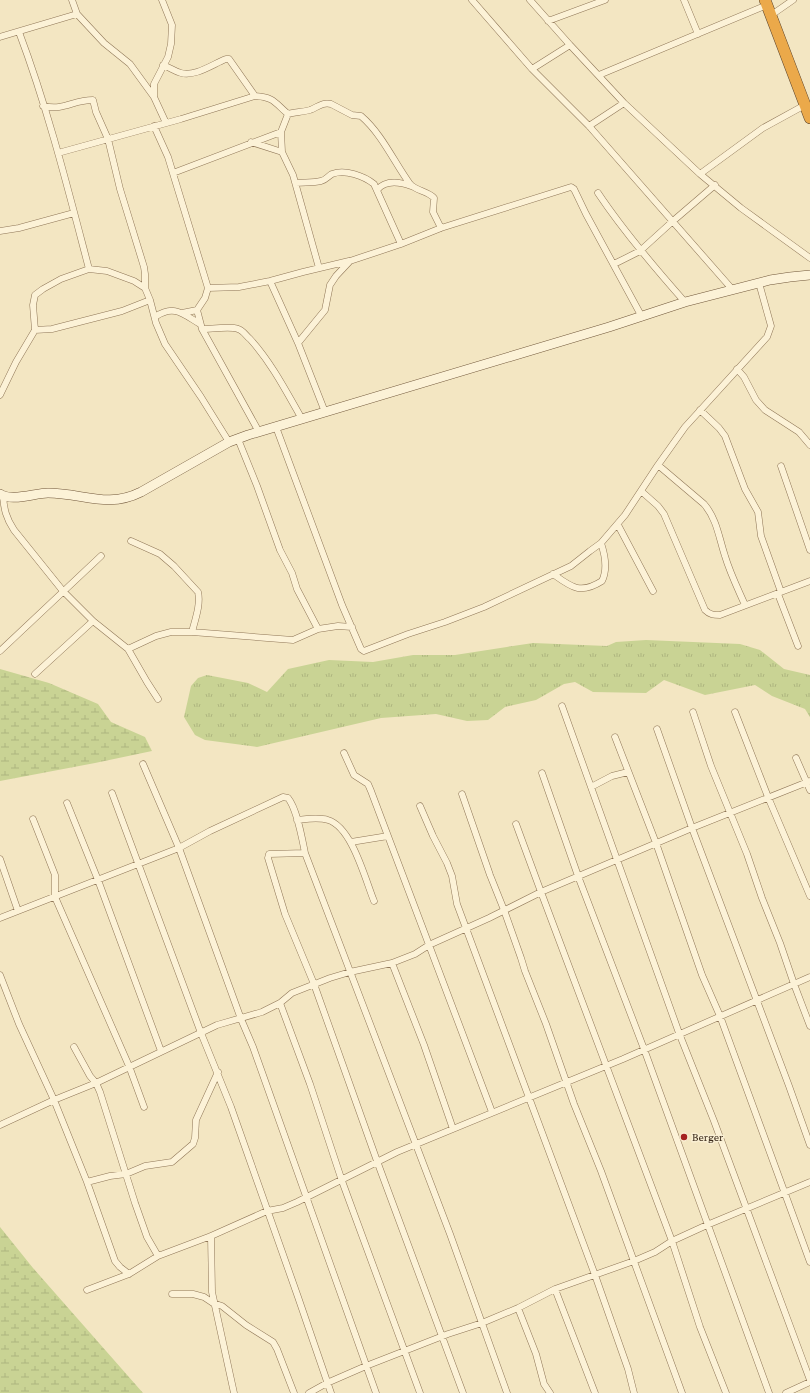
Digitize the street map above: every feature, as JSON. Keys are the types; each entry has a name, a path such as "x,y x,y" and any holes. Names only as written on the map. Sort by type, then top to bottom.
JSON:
{"highway":[{"path":"766,2 770,16 810,118"}],"street":[{"path":"72,0 76,14 104,43 130,64 154,97 166,123"},
{"path":"154,97 154,84 170,50 172,25 162,0"},
{"path":"472,0 532,69 590,126 732,289"},
{"path":"530,0 624,103 700,174 741,208 810,258"},
{"path":"548,21 605,0"},
{"path":"684,0 698,34"},
{"path":"770,16 793,0"},
{"path":"599,75 698,34 766,2"},
{"path":"0,37 76,14"},
{"path":"19,32 34,73 58,153 89,269"},
{"path":"532,69 570,45"},
{"path":"163,65 181,73 192,74 226,59 229,60 256,96"},
{"path":"58,153 108,140 256,96 272,99 288,114"},
{"path":"43,106 60,108 83,100 93,100 96,112 108,140 120,189 145,274 145,288 156,323 165,344 201,397 234,441 257,486 280,550 318,629"},
{"path":"288,114 309,110 327,103 352,114 361,116 382,140 412,186"},
{"path":"590,126 624,103"},
{"path":"700,174 763,128 805,105"},
{"path":"288,114 281,132 282,152 296,183 304,219 318,268"},
{"path":"154,126 168,157 208,288 205,298 197,310 201,326 259,432"},
{"path":"172,173 251,142 281,132"},
{"path":"251,142 282,152"},
{"path":"296,183 324,180 330,175 336,173 347,173 369,180 374,184 401,244"},
{"path":"377,190 380,186 390,182 395,182 412,186 429,194 434,198 433,212 441,228"},
{"path":"614,264 640,252 715,185"},
{"path":"208,288 239,287 270,282 318,268 350,261 401,244 441,228 573,188 642,316"},
{"path":"598,193 640,252 685,302"},
{"path":"0,231 19,228 74,213"},
{"path":"298,343 325,310 330,285 338,272 350,261"},
{"path":"0,395 16,362 35,330 33,305 35,295 43,289 61,279 89,269 107,271 134,280 145,288"},
{"path":"134,280 145,274"},
{"path":"158,699 128,649 93,621 63,591 7,519 1,495 15,497 49,493 109,500 126,498 141,492 234,441 259,432 685,302 732,289 790,277 810,275"},
{"path":"270,282 298,343 325,412"},
{"path":"276,427 342,605 361,649 364,651 459,617 532,585 571,566 601,543 618,525 685,427 767,337 771,326 760,283"},
{"path":"35,330 52,329 122,311 150,300"},
{"path":"139,304 154,314"},
{"path":"154,314 167,310 182,312 197,310"},
{"path":"182,312 201,326 215,329 230,328 241,330 260,351 302,419"},
{"path":"737,369 744,377 756,400 766,410 799,432 810,445"},
{"path":"700,410 719,428 725,436 745,488 758,512 761,536 798,646"},
{"path":"658,465 704,504 710,511 721,538 725,556 745,605"},
{"path":"781,466 810,550"},
{"path":"641,491 658,506 664,514 705,610 713,615 720,615 810,581"},
{"path":"618,525 653,591"},
{"path":"131,541 160,554 174,566 198,592 199,596 192,632"},
{"path":"553,574 574,588 581,589 602,581 605,576 605,563 601,543"},
{"path":"0,651 101,556"},
{"path":"35,674 93,621"},
{"path":"128,649 156,636 171,632 192,632 293,640 318,629 338,626 352,627"},
{"path":"562,706 679,1033 714,1121 810,1382 786,1393"},
{"path":"693,712 711,766 780,943 810,1026"},
{"path":"735,712 768,797 810,896"},
{"path":"657,729 692,828 810,1145"},
{"path":"615,737 656,843 702,975 720,1016 810,1262"},
{"path":"344,753 354,775 368,784 492,1112"},
{"path":"796,758 808,781 810,790"},
{"path":"143,764 179,848 241,1019 253,1047 376,1393"},
{"path":"591,787 612,776 628,772"},
{"path":"542,773 578,876 644,1049 769,1393"},
{"path":"0,1125 142,1061 217,1025 262,1012 280,1003 292,993 350,972 392,963 414,954 429,945 541,892 808,781"},
{"path":"112,792 201,1033 218,1072 331,1393"},
{"path":"462,794 490,875 567,1082 578,1117 601,1171 682,1393"},
{"path":"0,918 139,865 179,848 210,831 283,797 288,798 297,820 305,853 450,1234 507,1393"},
{"path":"67,803 98,880 161,1051"},
{"path":"420,806 452,876 457,904 595,1275 628,1369 634,1393"},
{"path":"297,820 321,818 330,820 344,831 351,842 374,901"},
{"path":"33,819 55,875 55,898 130,1066 144,1107"},
{"path":"516,824 672,1241 700,1327 726,1393"},
{"path":"351,842 388,836"},
{"path":"305,853 270,854 268,858 285,914 314,984 377,1161 463,1393"},
{"path":"0,859 18,911"},
{"path":"392,963 424,1045 453,1129"},
{"path":"0,975 19,1024 54,1100 87,1182 115,1260 120,1267 129,1274"},
{"path":"87,1290 129,1274 158,1256 211,1236 267,1211 283,1208 342,1181 377,1161 528,1097 606,1066 810,977"},
{"path":"280,1003 310,1084 342,1181 420,1393"},
{"path":"74,1047 90,1076 96,1082 147,1237 158,1256"},
{"path":"87,1182 110,1176 126,1174 145,1166 161,1165 172,1162 193,1144 195,1138 196,1120 218,1072"},
{"path":"309,1393 327,1383 366,1366 518,1308 555,1289 634,1262 655,1252 672,1241 707,1225 785,1194 810,1182"},
{"path":"211,1236 212,1292 234,1393"},
{"path":"555,1289 595,1393"},
{"path":"172,1294 193,1294 204,1297 222,1306 273,1342 294,1393"},
{"path":"518,1308 536,1354 544,1384 550,1393"}],"green space":[{"path":"646,640 740,644 760,650 784,669 810,675 810,717 805,709 772,696 755,685 705,695 664,680 646,693 593,692 575,682 564,684 536,700 505,707 488,720 467,721 436,714 381,718 257,747 205,740 195,735 184,717 191,686 198,678 207,675 248,683 267,692 288,669 329,660 373,662 413,655 455,655 533,643 607,646 616,642"},
{"path":"0,669 49,683 98,704 111,722 145,737 152,751 0,781"},
{"path":"0,1227 33,1268 143,1393 0,1393"}],"place":[{"name":"Berger","path":"684,1137"}]}
